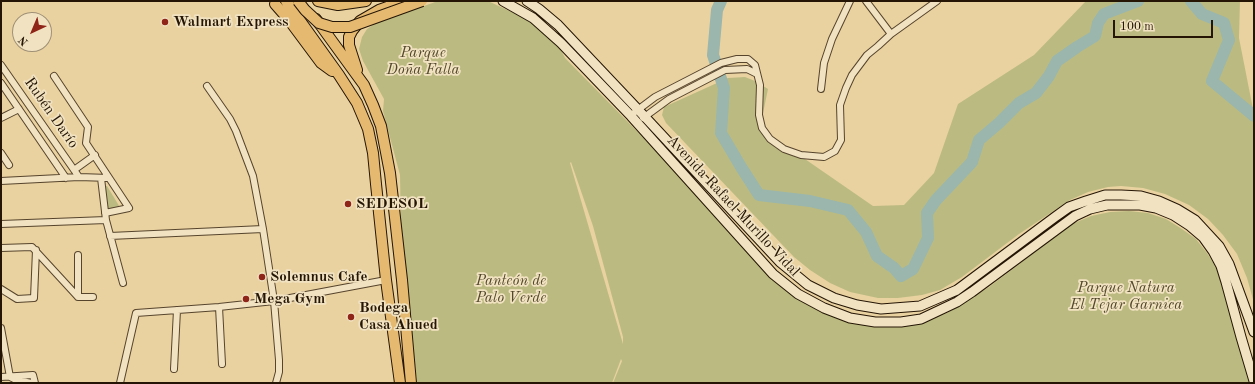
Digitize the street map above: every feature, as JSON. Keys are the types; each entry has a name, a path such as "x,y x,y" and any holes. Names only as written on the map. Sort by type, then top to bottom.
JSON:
{"highway":[{"path":"286,1 339,75 357,103 368,130 373,153 386,280 400,383"},
{"path":"298,1 319,23 332,27 350,27 422,1"},
{"path":"303,1 364,85"},
{"path":"318,1 338,5 366,1"},
{"path":"404,1 379,10 360,21 349,37 349,45 354,63 381,126 386,146 412,383"},
{"path":"275,4 321,62 328,69 339,75"}],"main road":[{"name":"Avenida Rafael Murillo Vidal","path":"503,1 533,18 550,32 635,116 645,117 780,262 808,285 834,298 857,305 881,309 920,306 957,290 1069,208 1086,200 1105,195 1122,194 1141,196 1159,201 1177,209 1195,220 1219,246 1229,264 1254,332"},
{"name":"Avenida Rafael Murillo Vidal","path":"528,1 558,25 635,116 774,274 798,294 824,308 850,318 875,322 901,322 922,319 957,302 972,292 1075,216 1090,209 1107,206 1124,204 1140,205 1156,208 1173,215 1190,226 1213,250 1226,282 1254,381"}],"street":[{"path":"821,89 824,63 832,40 850,1"},
{"path":"866,1 891,34"},
{"path":"645,117 669,99 714,72 721,63 737,59 748,59 755,65 760,85 759,114 762,128 770,139 784,148 801,155 824,157 835,151 841,140 840,105 852,75 867,55 891,34 937,1"},
{"name":"Rubén Darío","path":"1,65 79,177"},
{"path":"635,116 650,100 665,92 714,72 748,69 757,74"},
{"name":"Rubén Darío","path":"54,76 88,127 86,143 128,208 105,213"},
{"name":"Rubén Darío","path":"1,84 66,178"},
{"path":"207,86 230,119 253,176 264,229 274,301 279,360 279,372 276,383"},
{"path":"665,92 669,99"},
{"path":"1,118 19,109"},
{"path":"1,153 9,165"},
{"path":"74,170 95,155"},
{"path":"1,181 79,177 109,178"},
{"path":"100,178 106,220 123,283"},
{"path":"1,224 106,220"},
{"path":"110,236 264,229"},
{"path":"1,248 32,247 78,297 93,297"},
{"path":"1,289 17,299 34,298 36,250"},
{"path":"78,255 78,297"},
{"path":"120,383 136,313 219,307 274,301 386,280"},
{"path":"219,307 222,364"},
{"path":"174,369 177,310"},
{"path":"1,330 10,376 16,380 32,383"},
{"path":"1,377 33,375 36,383"}],"green space":[{"path":"438,1 488,1 531,21 561,50 565,58 752,248 785,284 844,317 927,319 947,313 989,287 1072,224 1091,216 1110,212 1129,211 1148,213 1166,219 1196,239 1216,267 1251,383 613,383 622,361 621,359 612,383 417,383 401,233 400,175 383,111 384,99 363,61 359,49 362,37 367,29 376,23","holes":["571,162 593,226 623,337 623,344 570,163"]},
{"path":"1086,1 1240,1 1239,38 1254,114 1254,303 1247,278 1237,254 1223,235 1208,219 1189,205 1165,194 1143,188 1121,186 1108,187 1088,192 1070,200 1019,234 962,277 940,290 922,295 898,298 878,298 850,292 830,283 794,257 666,123 662,115 664,107 728,78 745,77 768,89 760,128 873,206 904,205 934,173 958,104 1034,55"},
{"path":"103,186 107,186 121,209 107,211"}],"waterway":[{"path":"721,1 717,10 713,55 724,88 721,133 759,195 810,201 848,210 866,232 877,256 894,268 901,276 913,269 928,238 927,213 936,200 972,162 979,140 1019,103 1036,93 1049,76 1057,61 1095,36 1098,23 1104,14 1138,1"},
{"path":"1191,1 1202,14 1224,23 1229,40 1212,81 1254,116"}],"place":[{"name":"Walmart Express","path":"165,22"},
{"name":"SEDESOL","path":"348,204"},
{"name":"Solemnus Cafe","path":"262,277"},
{"name":"Mega Gym","path":"246,299"},
{"name":"Bodega Casa Ahued","path":"351,317"}],"park label":[{"name":"Parque Doña Falla","path":"423,62"},
{"name":"Panteón de Palo Verde","path":"511,290"},
{"name":"Parque Natura El Tejar Garnica","path":"1126,296"}]}
